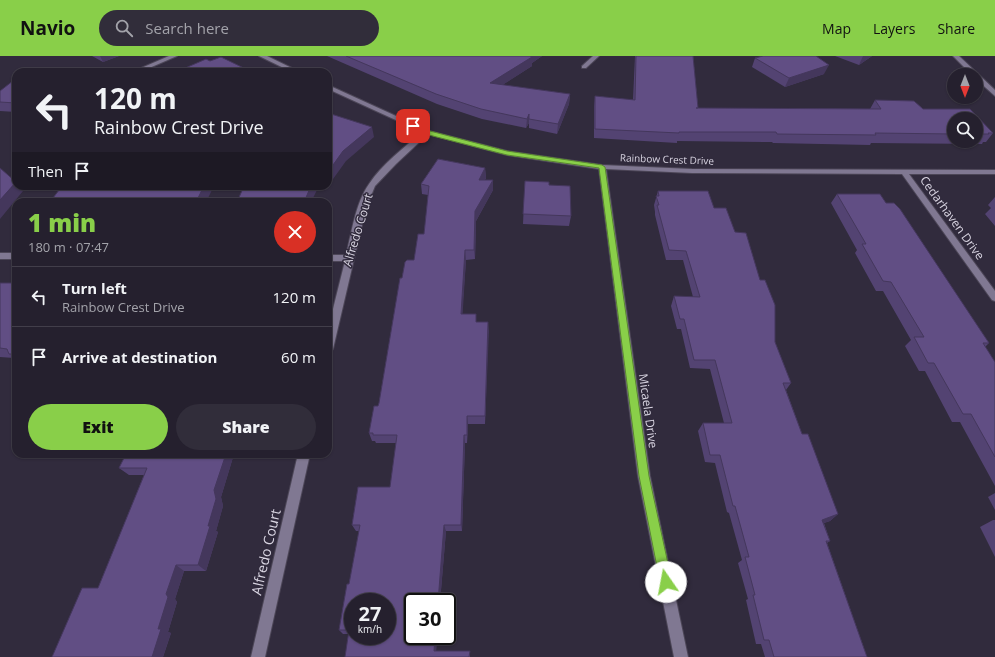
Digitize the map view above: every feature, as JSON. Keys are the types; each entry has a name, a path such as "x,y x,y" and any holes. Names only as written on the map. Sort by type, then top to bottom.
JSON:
{"street":[{"path":"145,68 174,56"},
{"path":"262,56 288,68"},
{"path":"584,67 596,56"},
{"path":"956,56 969,68"},
{"path":"983,82 995,94"},
{"name":"Rainbow Crest Drive","path":"332,89 427,132 507,153 602,167 692,171 995,172"},
{"name":"Alfredo Court","path":"332,332 362,208 372,185 393,162 427,132"},
{"name":"Micaela Drive","path":"602,167 644,476 681,657"},
{"name":"Cedarhaven Drive","path":"904,172 995,298"},
{"path":"0,256 12,256"},
{"path":"332,258 349,258"},
{"name":"Alfredo Court","path":"258,657 303,458"}],"building":[{"path":"346,56 530,56 532,57 490,83 570,94 558,124 529,119 529,114 527,119 481,109 436,94"},
{"path":"636,56 693,56 698,108 696,108 881,109 875,100 914,101 923,109 970,109 973,112 947,112 947,134 875,133 876,135 777,134 776,132 679,133 595,129 595,96 635,100"},
{"path":"763,56 816,56 829,65 789,78 755,58"},
{"path":"221,57 244,68 185,68 206,59 210,61"},
{"path":"12,82 12,103 0,102 0,91"},
{"path":"332,114 372,127 343,151 332,166"},
{"path":"983,123 993,133 988,133 989,134 983,134"},
{"path":"438,159 485,168 479,180 493,180 475,211 474,250 465,250 461,314 476,314 476,322 488,322 485,416 467,416 467,435 464,435 461,525 444,525 439,593 404,593 404,645 434,645 434,651 470,651 469,657 345,657 347,645 396,645 396,593 345,593 347,584 349,584 360,525 352,525 358,487 390,487 397,435 373,435 373,433 369,433 374,406 378,406 379,403 400,278 402,278 405,262 407,260 414,260 418,234 424,234 429,186 421,184"},
{"path":"0,168 12,178 12,186 0,200"},
{"path":"525,181 549,182 549,185 570,186 571,216 523,214"},
{"path":"59,190 202,190 198,198 53,198"},
{"path":"242,190 309,190 306,198 239,198"},
{"path":"658,191 708,191 714,208 726,208 735,232 746,233 760,280 765,280 775,305 775,342 791,383 783,383 802,434 808,434 838,514 822,520 830,541 826,541 867,657 774,657 769,640 764,640 753,595 755,595 745,557 749,557 735,506 733,506 720,455 710,455 703,423 732,423 715,360 694,360 684,319 680,319 674,296 700,297 686,251 669,250 657,205 659,205 656,196 659,196"},
{"path":"837,194 880,194 886,203 894,203 900,209 989,343 983,343 995,362 995,457 971,414 963,414 934,363 928,363 914,337 924,337 891,282 883,281 862,244 866,244"},
{"path":"0,283 12,283 12,354 9,354 7,349 0,348"},
{"path":"124,458 225,458 214,490 216,499 208,526 210,526 198,565 176,565 166,594 168,597 158,629 161,629 152,657 52,657 82,588 98,588 147,468 119,468"},
{"path":"344,601 344,630 339,630"}],"route":[{"path":"413,126 427,132 507,153 602,167 644,476 666,582"}]}
